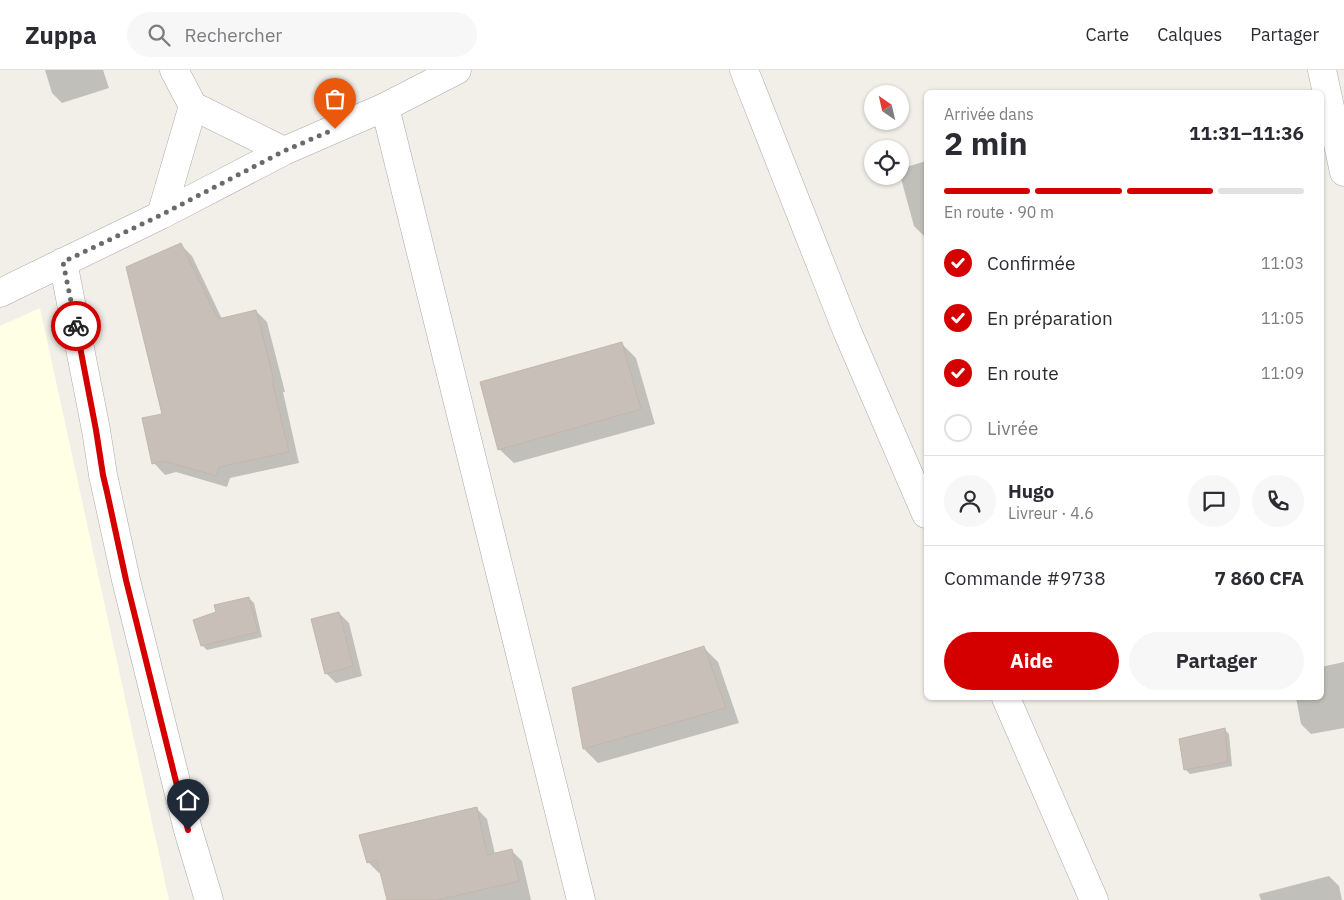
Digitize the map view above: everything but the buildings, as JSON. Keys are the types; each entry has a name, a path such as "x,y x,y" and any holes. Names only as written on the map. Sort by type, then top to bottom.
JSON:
{"street":[{"path":"174,70 193,106 284,151"},
{"path":"0,292 161,215 284,151 385,107 457,70"},
{"path":"744,70 847,331 924,509"},
{"path":"1322,70 1344,172"},
{"path":"161,215 193,106"},
{"path":"385,107 581,900"},
{"path":"63,262 103,475 126,580 188,830 209,900"},
{"path":"1007,700 1094,900"}],"shaded area":[{"path":"40,308 169,900 0,900 0,326"}],"way so far":[{"path":"76,326 63,262 161,215 284,151 335,129"}],"route":[{"path":"76,326 103,475 126,580 188,830"}]}
